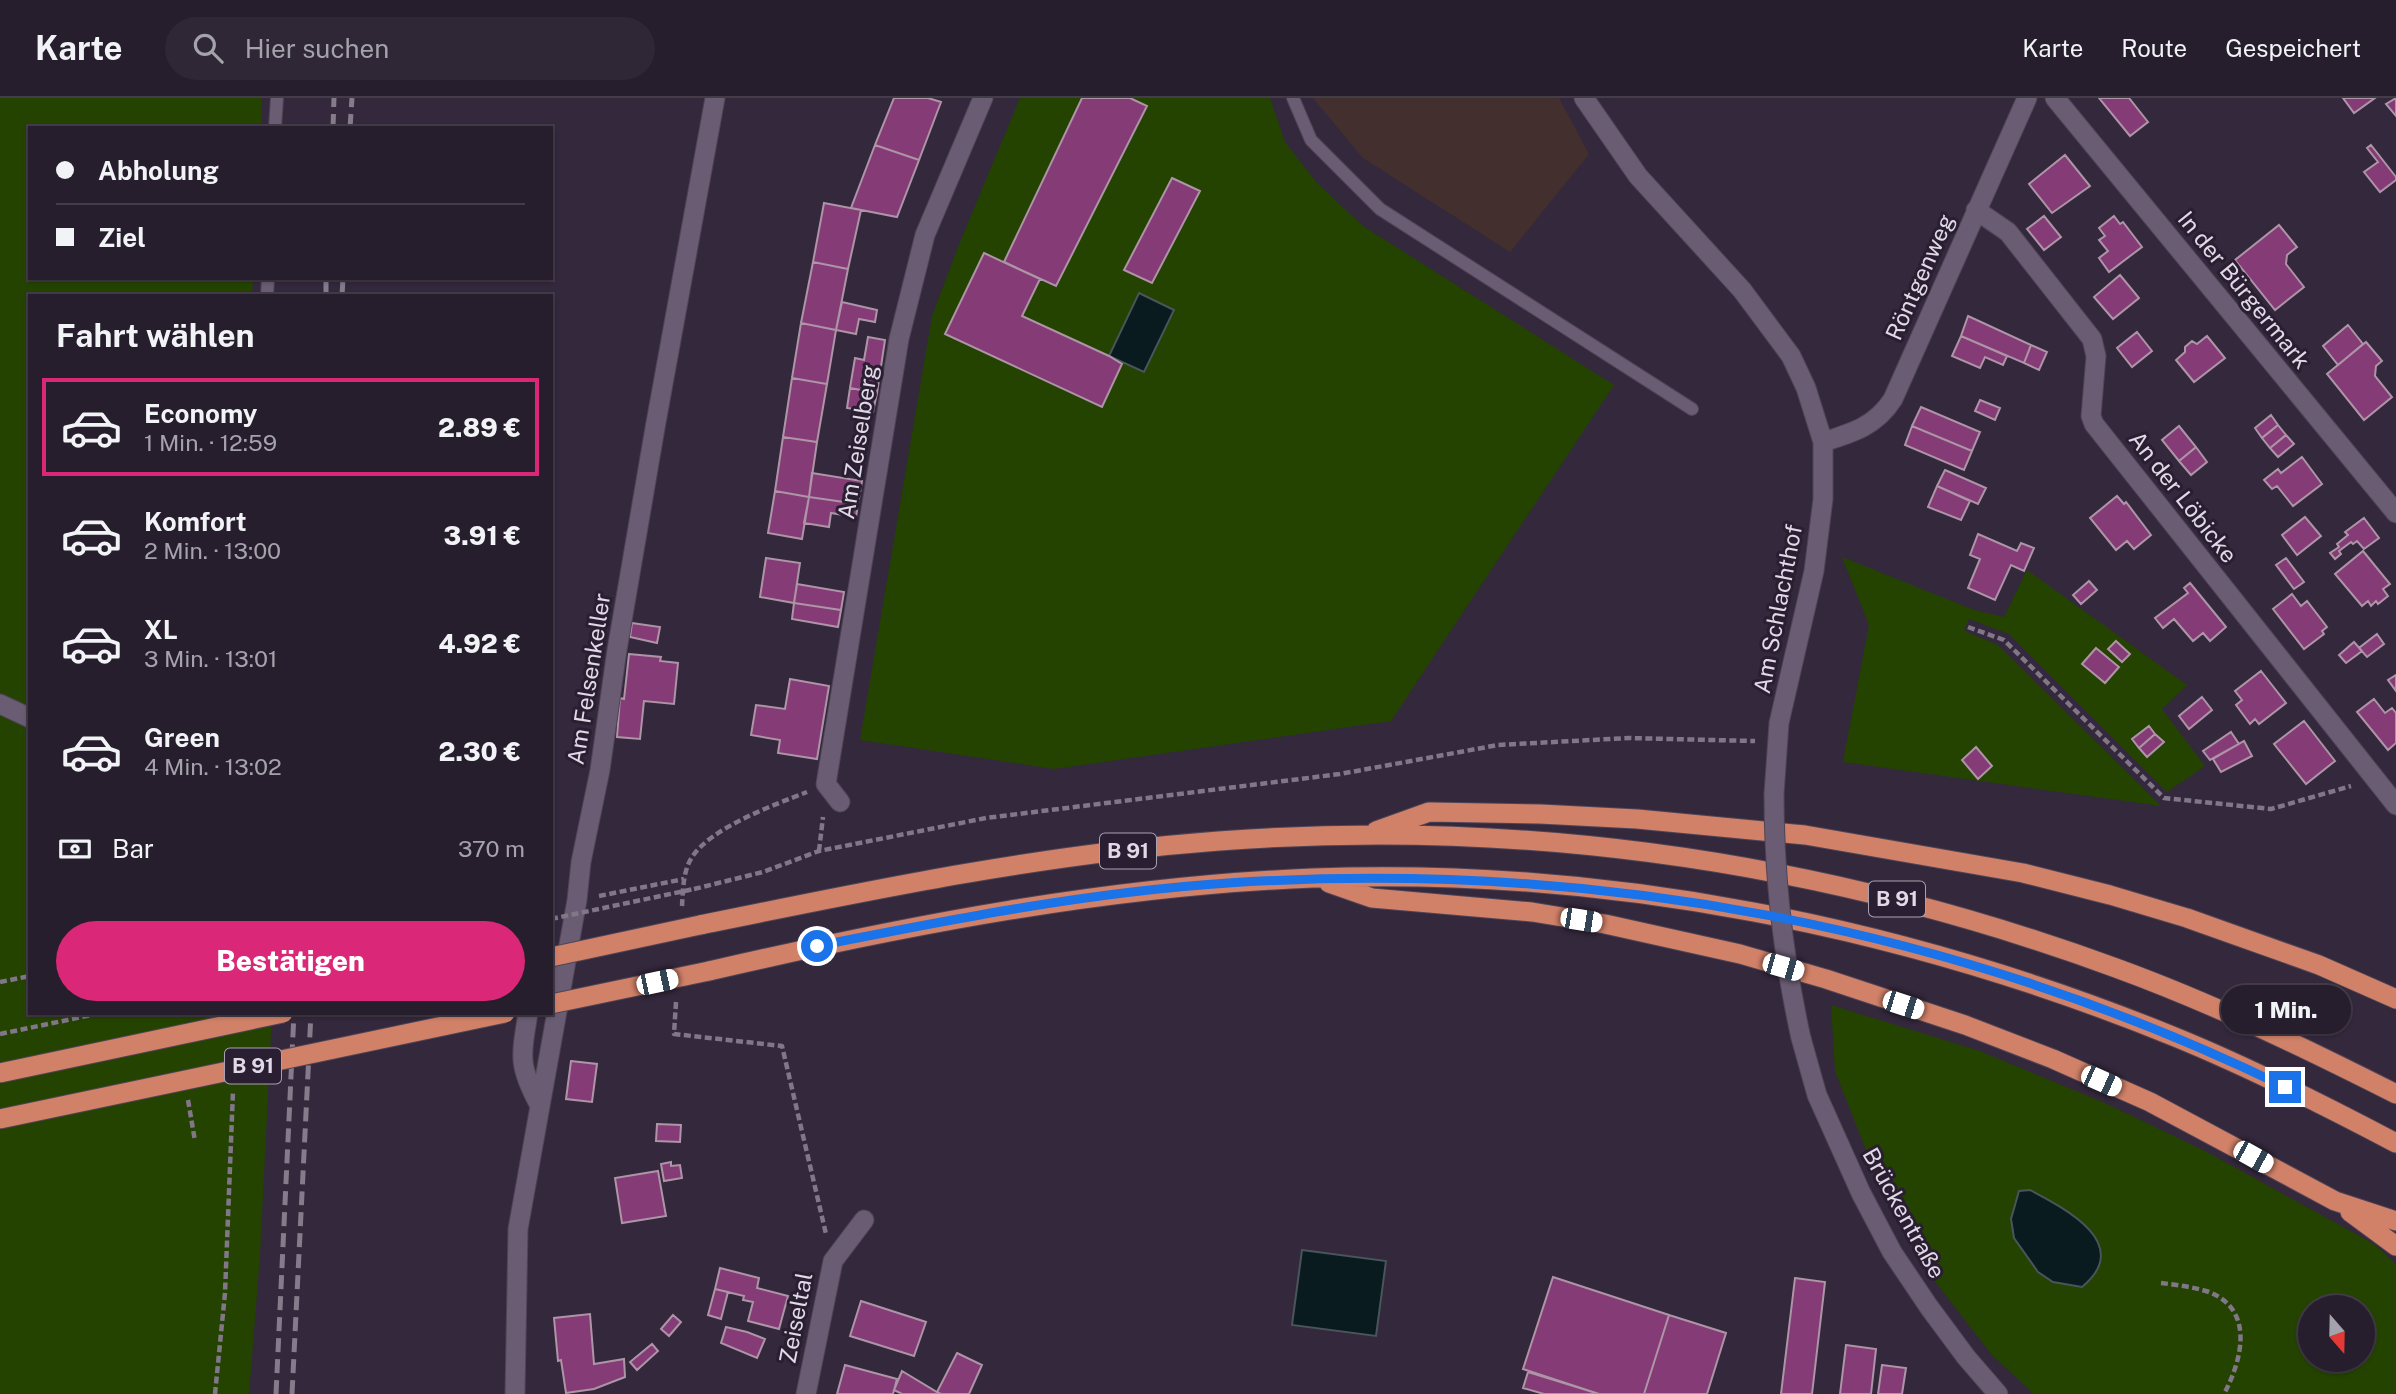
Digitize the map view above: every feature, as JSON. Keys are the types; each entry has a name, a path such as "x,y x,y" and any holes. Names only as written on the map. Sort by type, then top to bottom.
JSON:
{"highway":[{"path":"1365,835 1429,812 1637,819 1805,835 2022,873 2110,895 2188,918 2319,965 2396,999"},
{"name":"B 91","path":"553,957 892,887 1024,864 1215,841 1365,835 1484,837 1643,850 1806,878 1973,919 2119,969 2244,1021 2396,1094"},
{"name":"B 91","path":"553,1004 830,943 1070,900 1224,883 1315,878 1488,880 1632,893 1737,909 1899,945 2019,979 2179,1038 2330,1108 2396,1143"},
{"path":"1315,878 1372,898 1532,912 1605,924 1740,954 1965,1025 2150,1102 2335,1201 2396,1246"},
{"name":"B 91","path":"0,1073 274,1015"},
{"name":"B 91","path":"0,1119 495,1015"},
{"path":"2335,1201 2396,1221"}],"street":[{"name":"Am Felsenkeller","path":"515,1394 518,1229 601,761 646,480 715,98"},
{"name":"Am Zeiselberg","path":"826,784 900,338 925,235 983,98"},
{"name":"Am Schlachthof","path":"1584,98 1638,176 1742,290 1791,356 1806,388 1823,442 1823,499 1814,571 1779,723 1774,794 1774,840 1782,938 1801,1038"},
{"name":"Röntgenweg","path":"1823,442 1854,433 1886,410 2027,98"},
{"name":"In der Bürgermark","path":"2055,98 2396,513"},
{"name":"An der Löbicke","path":"1976,210 2008,232 2092,339 2096,356 2091,416 2094,424 2396,805"},
{"path":"0,704 28,717"},
{"path":"826,784 840,802"},
{"path":"528,1015 521,1055 526,1079 540,1104"},
{"name":"Brückentraße","path":"1801,1038 1817,1095 1861,1193 1892,1252 1966,1357 1998,1394"},
{"name":"Zeiseltal","path":"806,1394 832,1261 864,1220"}],"lane":[{"path":"275,126 276,98"},
{"path":"1293,98 1311,140 1380,209 1692,409"}],"path":[{"path":"1968,627 2004,640 2164,798 2271,809 2375,779"},
{"path":"553,919 763,872 819,851 986,818 1340,774 1498,746 1629,738 1756,741"},
{"path":"692,857 721,832 753,814 826,784"},
{"path":"577,900 684,879"},
{"path":"0,982 28,976"},
{"path":"0,1034 91,1015"},
{"path":"782,1046 832,1261"},
{"path":"215,1394 225,1293 234,1080"},
{"path":"2161,1283 2211,1293 2232,1308 2242,1336 2239,1359 2224,1394"}],"shaded area":[{"path":"1313,98 1559,98 1589,154 1510,252 1363,158"},
{"path":"1139,293 1174,310 1144,372 1109,356"},
{"path":"2030,1190 2076,1218 2098,1242 2101,1256 2096,1271 2082,1287 2053,1282 2038,1272 2014,1238 2011,1219 2019,1191"},
{"path":"1302,1250 1386,1261 1376,1336 1292,1325"}],"green space":[{"path":"0,98 262,98 261,126 28,126 28,280 253,280 252,294 28,294 28,1015 272,1015 260,1256 249,1394 0,1394"},
{"path":"1020,98 1270,98 1285,142 1317,183 1363,226 1614,385 1391,721 1054,769 860,740 932,316"},
{"path":"1842,557 1974,610 2004,617 2027,570 2187,685 2162,709 2205,766 2167,792 2009,634 1969,619 1964,631 1998,645 2161,806 1843,762 1869,625"},
{"path":"1831,1005 1980,1051 2107,1104 2205,1151 2374,1244 2396,1264 2396,1391 2394,1394 2034,1394 1992,1355 1937,1284 1899,1217 1864,1145 1835,1071"}],"building":[{"path":"894,98 928,98 941,102 919,160 875,145"},
{"path":"1082,98 1130,98 1147,106 1056,286 1004,262"},
{"path":"2099,98 2129,98 2148,122 2130,136"},
{"path":"2343,98 2375,98 2354,113"},
{"path":"2396,98 2396,116 2386,104"},
{"path":"875,145 919,160 897,217 851,208"},
{"path":"2371,145 2396,177 2396,180 2380,192 2364,172 2378,162 2367,148"},
{"path":"2065,155 2090,186 2052,213 2029,184"},
{"path":"1172,178 1200,191 1152,283 1124,270"},
{"path":"824,203 861,210 848,269 813,262"},
{"path":"2044,216 2061,237 2044,250 2027,229"},
{"path":"2114,216 2120,224 2123,222 2142,247 2109,272 2099,258 2108,251 2099,240 2105,236 2099,228"},
{"path":"2279,225 2297,247 2287,255 2286,264 2304,287 2275,310 2235,260"},
{"path":"984,253 1040,279 1022,316 1122,364 1102,407 945,334"},
{"path":"813,262 848,269 836,330 801,323"},
{"path":"2120,275 2139,298 2113,319 2094,297"},
{"path":"842,302 877,310 875,322 859,319 856,334 836,330"},
{"path":"1968,316 2031,345 2024,363 1961,336"},
{"path":"801,323 836,330 827,384 792,378"},
{"path":"2348,325 2363,344 2338,365 2323,346"},
{"path":"2137,332 2152,351 2132,367 2117,348"},
{"path":"1961,336 2007,356 2003,365 1985,357 1980,368 1952,356"},
{"path":"2207,336 2225,358 2194,382 2176,360 2192,341 2197,344"},
{"path":"868,337 885,340 877,393 850,388 855,358 864,360"},
{"path":"2366,342 2382,361 2376,366 2375,376 2392,397 2364,420 2327,374"},
{"path":"2031,345 2047,352 2039,370 2024,363"},
{"path":"792,378 827,384 817,442 783,437"},
{"path":"850,388 877,393 873,412 847,408"},
{"path":"1980,400 2000,408 1995,420 1975,411"},
{"path":"1921,407 1980,432 1972,451 1912,426"},
{"path":"2271,415 2278,425 2262,438 2255,428"},
{"path":"2278,425 2286,435 2270,448 2262,438"},
{"path":"1912,426 1972,451 1964,470 1905,445"},
{"path":"2179,426 2196,447 2179,461 2162,440"},
{"path":"2286,435 2294,444 2278,457 2270,448"},
{"path":"783,437 817,442 809,497 775,491"},
{"path":"2196,447 2207,462 2191,475 2179,461"},
{"path":"2302,457 2322,484 2293,506 2277,486 2272,489 2264,480 2278,469 2281,473"},
{"path":"1945,470 1986,488 1978,504 1937,486"},
{"path":"812,473 862,481 858,504 809,497"},
{"path":"1937,486 1970,501 1961,520 1928,507"},
{"path":"775,491 809,497 802,539 768,533"},
{"path":"2117,496 2124,504 2126,502 2151,535 2134,549 2127,541 2116,550 2090,518"},
{"path":"809,497 858,504 856,517 831,513 829,527 804,523"},
{"path":"2305,517 2321,536 2297,555 2282,535"},
{"path":"2364,518 2379,538 2364,549 2357,541 2353,544 2351,542 2339,551 2341,554 2335,559 2330,553 2339,547 2337,544 2348,535 2345,532"},
{"path":"1978,534 2017,551 2021,543 2034,548 2024,571 2011,565 1995,600 1968,588 1980,559 1970,555"},
{"path":"2363,551 2390,584 2383,589 2388,596 2371,606 2368,601 2362,606 2335,574"},
{"path":"766,558 800,563 794,603 760,597"},
{"path":"2286,558 2304,582 2294,589 2276,565"},
{"path":"2089,581 2097,590 2081,604 2073,595"},
{"path":"2190,583 2226,627 2210,641 2203,633 2193,641 2174,619 2163,628 2155,618 2188,593 2184,588"},
{"path":"797,584 844,592 841,610 794,603"},
{"path":"2292,594 2301,606 2307,601 2327,627 2322,631 2324,634 2304,649 2273,609"},
{"path":"794,603 841,610 838,627 792,619"},
{"path":"632,623 660,627 657,643 630,637"},
{"path":"2377,634 2384,644 2367,657 2359,648"},
{"path":"2116,641 2130,654 2122,662 2108,649"},
{"path":"2354,642 2362,651 2346,663 2339,655"},
{"path":"2096,648 2119,667 2105,683 2082,664"},
{"path":"629,654 661,657 660,661 678,663 674,704 644,701 640,739 617,737 620,698 624,699"},
{"path":"2261,671 2286,703 2259,724 2255,719 2250,724 2236,705 2242,700 2235,691"},
{"path":"2396,675 2396,691 2388,680"},
{"path":"790,679 829,686 817,759 778,753 780,740 751,735 756,705 785,709"},
{"path":"2202,697 2212,710 2189,729 2179,716"},
{"path":"2374,699 2385,713 2392,708 2396,713 2396,743 2388,750 2357,712"},
{"path":"2304,721 2335,761 2306,784 2274,744"},
{"path":"2149,726 2155,734 2139,748 2132,739"},
{"path":"2231,732 2239,744 2210,760 2203,751"},
{"path":"2155,734 2164,742 2147,757 2139,748"},
{"path":"2244,741 2252,756 2221,772 2213,759"},
{"path":"1976,747 1992,766 1978,779 1962,760"},
{"path":"571,1061 597,1064 592,1102 566,1099"},
{"path":"657,1124 681,1125 680,1142 656,1141"},
{"path":"671,1162 671,1166 680,1165 682,1178 664,1181 661,1164"},
{"path":"658,1171 666,1216 622,1223 615,1178"},
{"path":"720,1268 759,1278 757,1288 788,1296 779,1329 748,1321 753,1302 743,1300 744,1296 715,1289"},
{"path":"1553,1277 1669,1315 1644,1394 1599,1394 1523,1369"},
{"path":"1795,1278 1825,1282 1812,1394 1781,1394"},
{"path":"715,1289 728,1292 721,1319 708,1315"},
{"path":"861,1301 926,1322 914,1356 850,1336"},
{"path":"590,1314 594,1364 624,1359 625,1377 594,1389 566,1393 561,1360 558,1361 554,1318"},
{"path":"673,1315 681,1322 669,1336 661,1329"},
{"path":"1669,1315 1726,1333 1707,1394 1644,1394"},
{"path":"726,1327 765,1339 757,1358 721,1343"},
{"path":"652,1344 658,1351 637,1370 630,1362"},
{"path":"1846,1345 1876,1349 1871,1394 1840,1394"},
{"path":"957,1353 982,1365 969,1394 941,1394 937,1392"},
{"path":"845,1365 897,1379 893,1394 837,1394"},
{"path":"1882,1365 1906,1368 1902,1394 1878,1394"},
{"path":"902,1371 941,1394 902,1394 894,1390"},
{"path":"1528,1372 1599,1394 1544,1394 1523,1388"}],"railway":[{"path":"333,126 334,98"},
{"path":"350,126 352,98"},
{"path":"326,280 326,294"},
{"path":"342,294 343,280"},
{"path":"276,1394 294,1015"},
{"path":"292,1394 311,1015"}],"route":[{"path":"817,946 1070,900 1224,883 1403,877 1563,886 1632,893 1737,909 1926,951 2019,979 2114,1013 2179,1038 2285,1087"}]}
